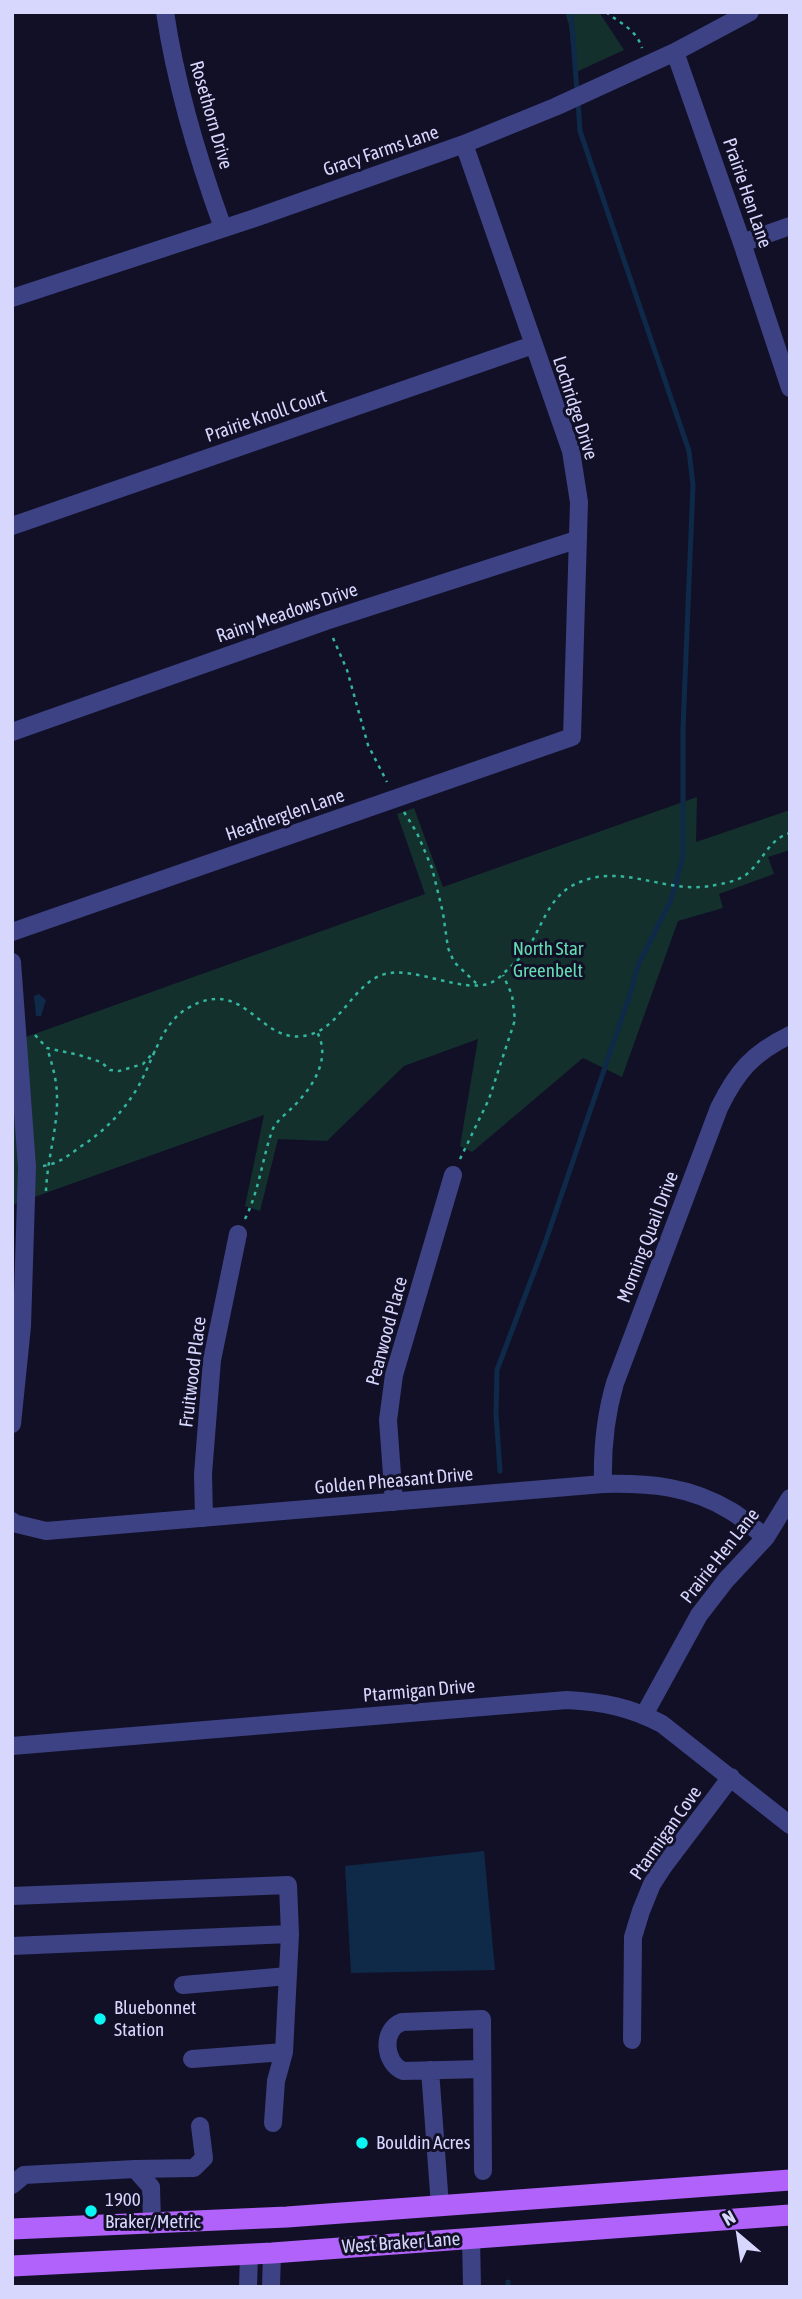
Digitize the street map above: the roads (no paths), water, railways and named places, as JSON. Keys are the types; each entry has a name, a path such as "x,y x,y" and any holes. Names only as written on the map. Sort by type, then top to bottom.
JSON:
{"main road":[{"name":"West Braker Lane","path":"12,2230 275,2218 790,2180"},
{"name":"West Braker Lane","path":"12,2266 272,2253 790,2215"},
{"path":"272,2253 275,2218"}],"street":[{"name":"Gracy Farms Lane","path":"12,298 464,144 598,88 675,52 750,12"},
{"name":"Rosethorn Drive","path":"166,13 170,50 185,107 223,228"},
{"name":"Prairie Hen Lane","path":"675,52 790,388"},
{"name":"Lochridge Drive","path":"464,144 571,451 579,502 572,737"},
{"path":"742,243 790,226"},
{"name":"Prairie Knoll Court","path":"12,526 533,345"},
{"name":"Rainy Meadows Drive","path":"12,732 326,621 576,540"},
{"name":"Heatherglen Lane","path":"12,932 572,737"},
{"path":"12,962 18,1125 27,1167 22,1313 12,1424"},
{"name":"Morning Quail Drive","path":"604,1484 602,1447 615,1382 719,1108 733,1081 750,1060 790,1035"},
{"name":"Pearwood Place","path":"394,1502 388,1420 394,1375 453,1175"},
{"name":"Fruitwood Place","path":"204,1518 204,1474 212,1360 238,1234"},
{"name":"Golden Pheasant Drive","path":"12,1522 46,1531 604,1484 648,1483 692,1493 731,1511 766,1537"},
{"name":"Prairie Hen Lane","path":"644,1715 699,1615 726,1580 766,1537 790,1497"},
{"name":"Ptarmigan Drive","path":"12,1746 567,1700 605,1702 662,1724 790,1825"},
{"name":"Ptarmigan Cove","path":"632,2040 633,1937 641,1911 652,1884 663,1867 731,1777"},
{"path":"12,1896 288,1885 290,1934 284,2052 276,2081 273,2123"},
{"path":"12,1946 290,1934"},
{"path":"183,1984 288,1976"},
{"path":"482,2068 403,2071 396,2068 390,2060 389,2032 393,2025 402,2022 482,2019 483,2171"},
{"path":"192,2059 284,2052"},
{"path":"430,2070 440,2206"},
{"path":"12,2185 24,2175 194,2168 205,2158 201,2126"},
{"path":"135,2169 151,2187 152,2224"},
{"path":"471,2238 472,2287"},
{"path":"271,2287 272,2253"},
{"path":"248,2287 249,2254"}],"water":[{"path":"39,994 46,1000 41,1016 36,1016 34,996"},
{"path":"484,1851 495,1970 351,1973 345,1866"}],"waterway":[{"path":"571,12 577,92"},
{"path":"500,1471 496,1414 497,1370 545,1243 638,965 671,900 683,857 683,728 693,485 689,451 580,131 578,102"},
{"path":"508,2282 508,2287"}],"place":[{"name":"Bluebonnet Station","path":"100,2019"},
{"name":"Bouldin Acres","path":"362,2143"},
{"name":"1900 Braker/Metric","path":"91,2211"}],"park label":[{"name":"North Star Greenbelt","path":"548,960"}]}
